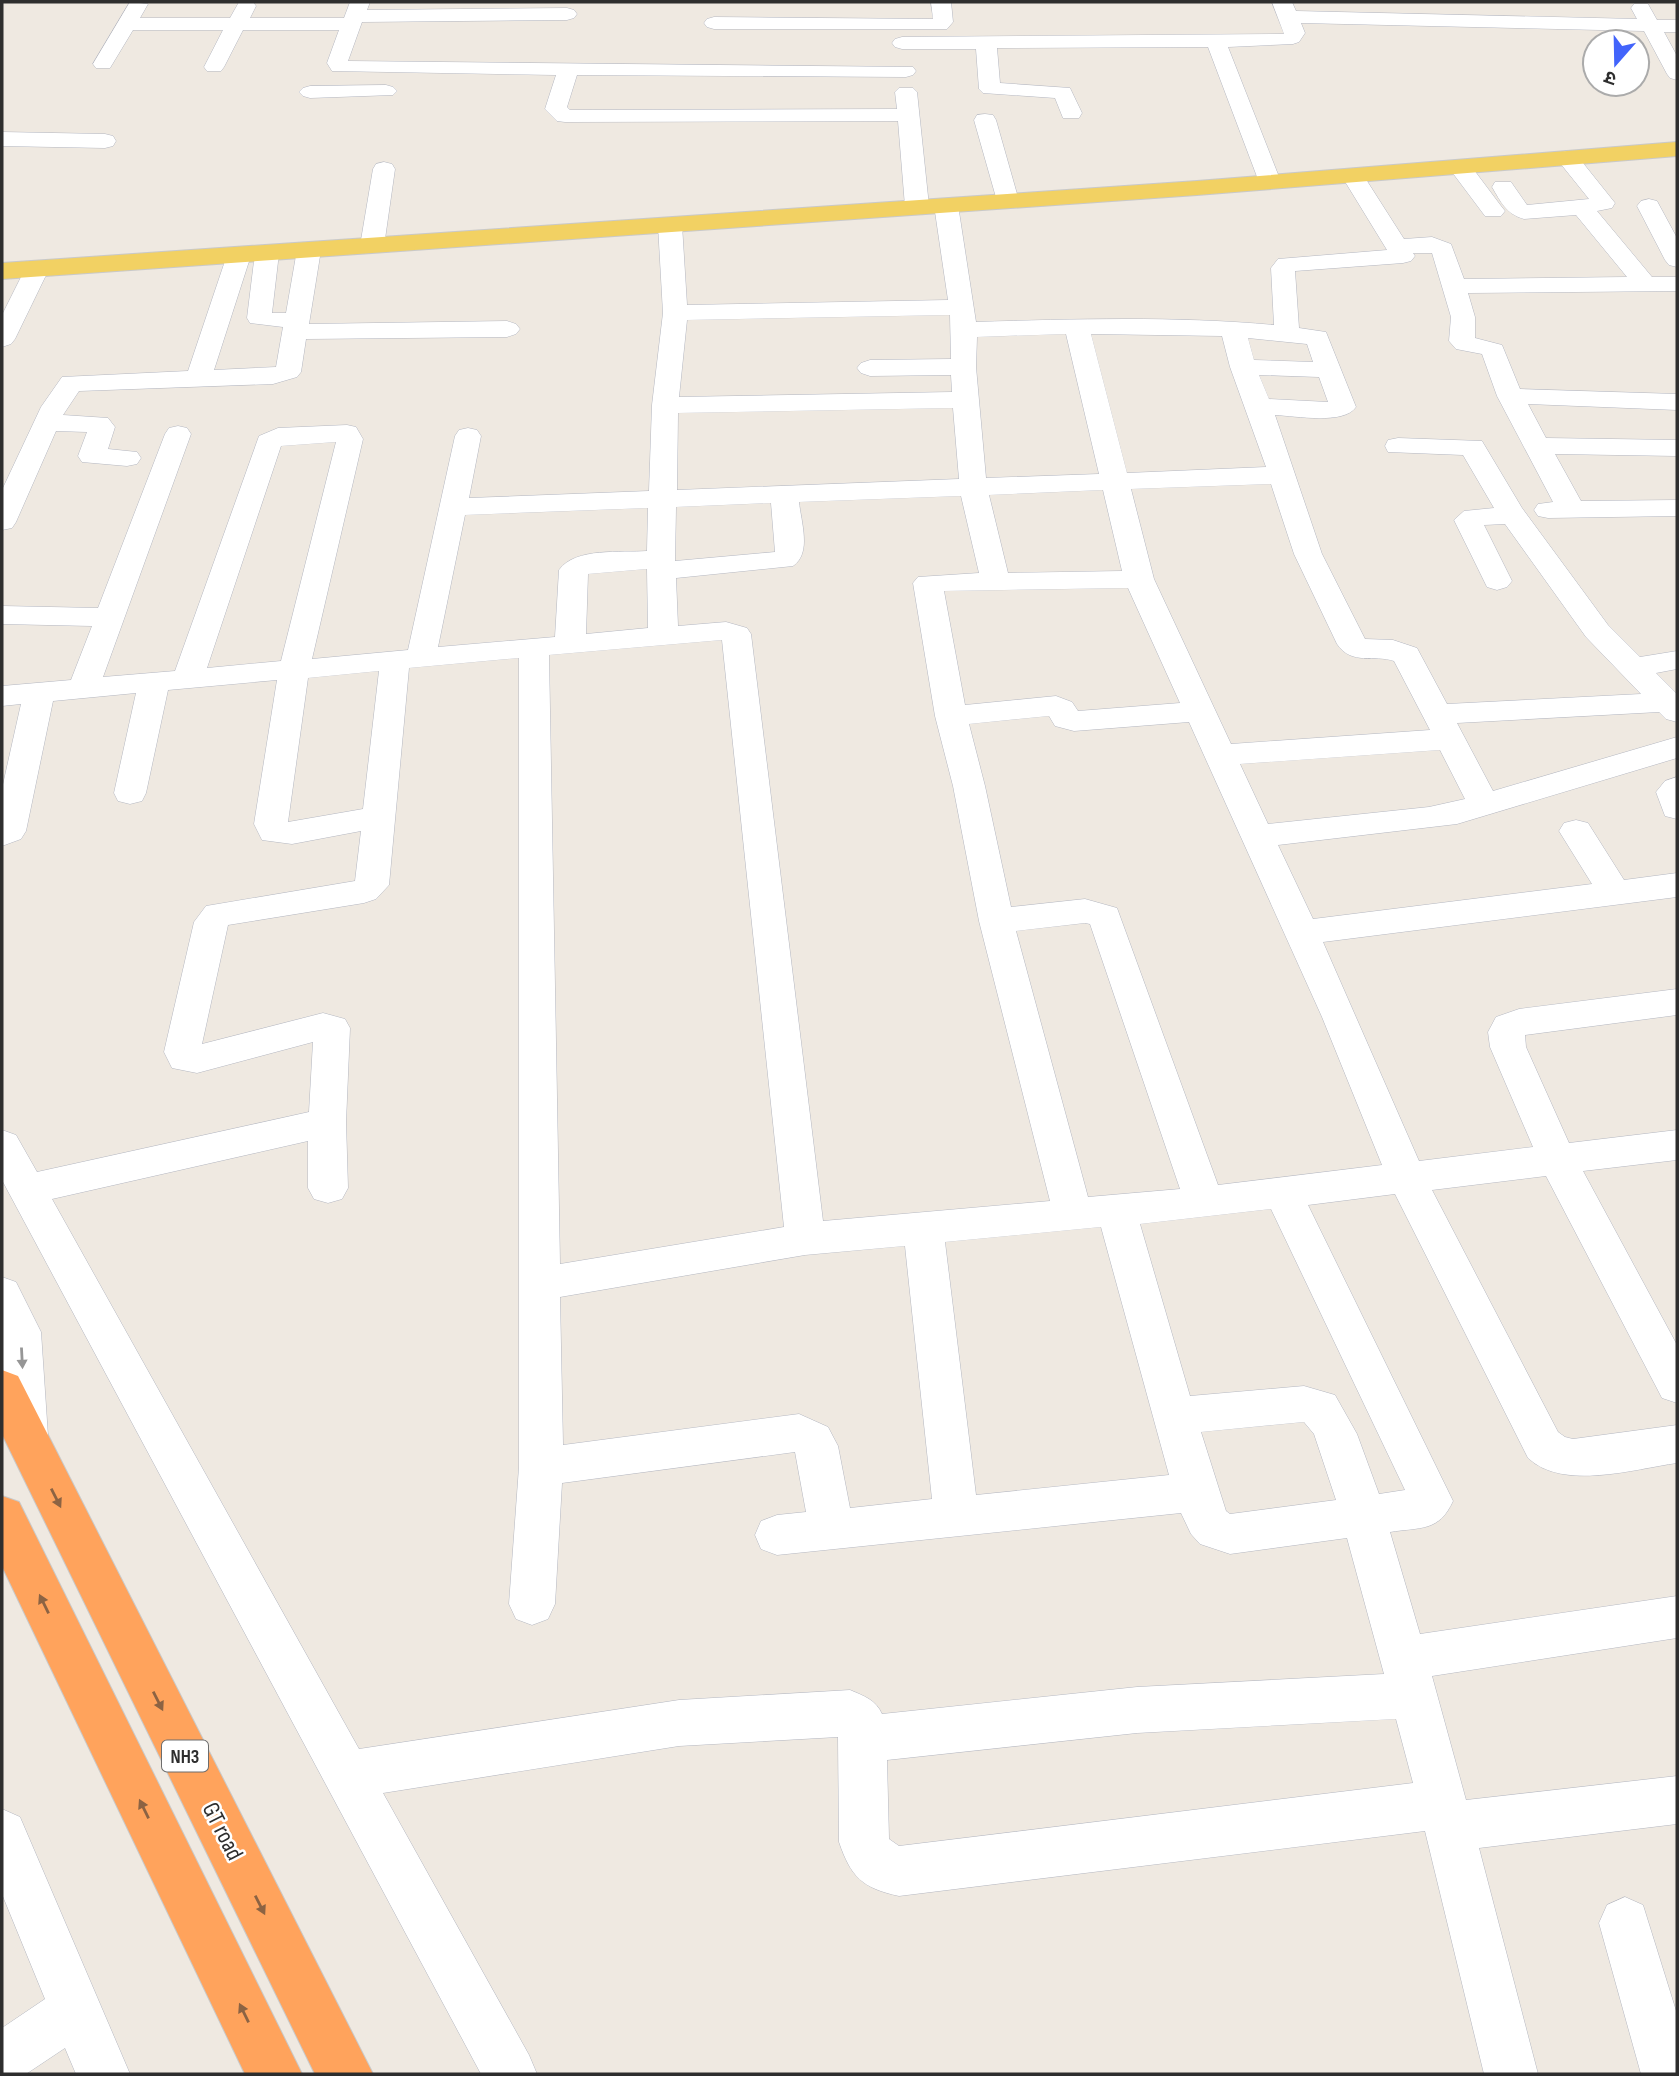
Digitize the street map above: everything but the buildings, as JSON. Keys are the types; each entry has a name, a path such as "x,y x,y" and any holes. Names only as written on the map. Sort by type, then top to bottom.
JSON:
{"highway":[{"name":"NH3","path":"2,1389 26,1437"},
{"name":"GT road","path":"26,1437 345,2074"},
{"path":"2,1517 274,2074"}],"main road":[{"path":"4,276 37,269 1270,182 1677,149"}],"street":[{"path":"103,64 139,2"},
{"path":"214,67 248,2"},
{"path":"901,34 942,24 941,2"},
{"path":"1638,2 1677,74"},
{"path":"713,23 901,34 986,43 1292,38 1295,33 1285,10 1677,26"},
{"path":"125,24 236,23 355,14 566,15"},
{"path":"355,14 337,65 401,69 562,64 906,71"},
{"path":"901,34 906,71 907,115 932,206 946,298 963,366 973,487 995,580"},
{"path":"1216,41 1270,182"},
{"path":"986,43 990,89 1063,92 1071,113"},
{"path":"562,64 556,109 565,116 907,115"},
{"path":"310,93 389,91 394,87 401,69"},
{"path":"985,120 1008,201"},
{"path":"2,139 105,141"},
{"path":"1503,187 1517,209 1524,212 1582,208 1604,203 1567,158"},
{"path":"1460,167 1493,211"},
{"path":"372,246 384,169"},
{"path":"1287,333 1284,265 1400,257 1403,254 1352,175"},
{"path":"1649,205 1677,260"},
{"path":"1582,208 1646,284"},
{"path":"663,636 661,565 665,405 674,313 670,225"},
{"path":"1399,247 1432,244 1441,247 1464,317 1462,341 1467,345 1491,348 1510,396 1571,509"},
{"path":"2,522 48,423 71,383 284,374 290,368 309,250"},
{"path":"267,253 259,318 296,326 507,329"},
{"path":"198,379 239,255"},
{"path":"2,339 37,269"},
{"path":"1455,286 1677,284"},
{"path":"798,294 946,298 1077,327 1233,329 1317,337 1343,404 1341,409 1257,406"},
{"path":"674,313 946,298"},
{"path":"1077,327 1139,579 1302,933 1407,1179 1544,1445 1553,1454 1573,1458 1677,1444"},
{"path":"1233,329 1243,367 1283,475 1308,554 1352,644 1364,650 1402,651 1485,806"},
{"path":"870,368 963,366"},
{"path":"1243,367 1330,370"},
{"path":"1510,396 1677,402"},
{"path":"665,405 966,400"},
{"path":"48,423 99,424 102,427 92,456 127,458"},
{"path":"188,679 269,442 278,436 346,433 350,439 294,670 271,824 274,832 292,833 380,817"},
{"path":"83,689 178,434"},
{"path":"328,1188 327,1122 334,1031 328,1026 197,1059 185,1058 182,1052 214,918 224,911 370,888 374,881 380,817 408,659 453,507 468,436"},
{"path":"1398,446 1472,447 1511,513 1597,631 1672,707"},
{"path":"1535,446 1677,448"},
{"path":"453,507 1283,475"},
{"path":"532,1604 541,1467 540,1284 552,646 573,570 587,564 661,565 783,560 789,556 790,551 784,495"},
{"path":"1497,582 1468,520 1474,517 1571,509 1677,508"},
{"path":"1073,1214 996,921 969,786 951,716 928,583 1139,579"},
{"path":"2,615 108,617"},
{"path":"2,696 663,636 726,631 738,636 755,812 805,1239"},
{"path":"1633,667 1677,660"},
{"path":"130,793 153,682"},
{"path":"2,835 9,831 39,693"},
{"path":"951,716 1056,706 1066,719 1074,721 1198,711"},
{"path":"1219,755 1443,727 1672,707"},
{"path":"1256,835 1429,818 1485,806 1677,747"},
{"path":"1677,788 1672,792 1672,798 1677,808"},
{"path":"1576,831 1615,893"},
{"path":"1302,933 1677,885"},
{"path":"996,921 1085,911 1105,916 1204,1202"},
{"path":"1677,1002 1519,1022 1509,1026 1506,1032 1508,1047 1558,1161 1677,1385"},
{"path":"26,1190 327,1122"},
{"path":"2,1145 510,2074"},
{"path":"540,1284 805,1239 1204,1202 1677,1145"},
{"path":"1116,1210 1196,1492 1209,1526 1222,1534 1426,1507 1431,1501 1428,1491 1283,1193"},
{"path":"923,1226 956,1517"},
{"path":"2,1294 20,1332 26,1437"},
{"path":"1174,1416 1304,1404 1320,1408 1330,1421 1363,1516 1410,1677 1511,2074"},
{"path":"541,1467 799,1433 807,1435 817,1446 832,1529"},
{"path":"777,1535 1196,1492"},
{"path":"864,1739 1410,1677 1677,1617"},
{"path":"346,1775 679,1723 842,1712 858,1716 862,1722 864,1842 868,1858 882,1868 900,1871 1446,1816 1677,1800"},
{"path":"2,1834 103,2074"},
{"path":"1625,1923 1668,2074"},
{"path":"2,2059 76,2010"}]}
